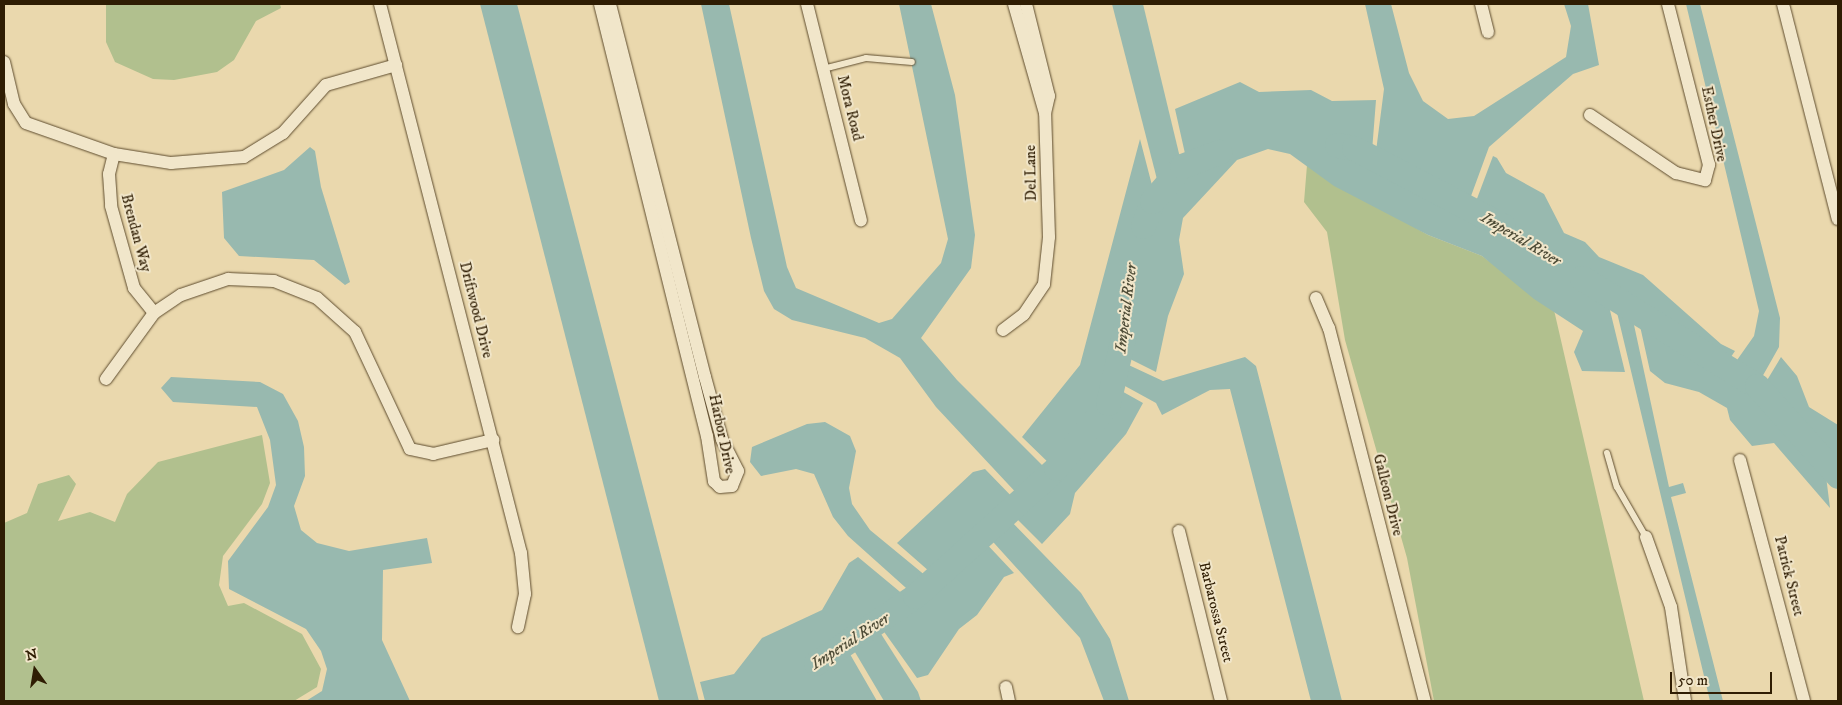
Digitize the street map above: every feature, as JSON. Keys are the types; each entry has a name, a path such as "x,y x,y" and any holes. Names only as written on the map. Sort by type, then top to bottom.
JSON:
{"street":[{"name":"Driftwood Drive","path":"380,4 493,440 525,577 518,627"},
{"name":"Harbor Drive","path":"600,4 707,436 714,481 720,487 732,486 738,471 722,439 705,377 610,4"},
{"name":"Mora Road","path":"807,4 861,220"},
{"name":"Del Lane","path":"1003,330 1024,314 1044,284 1050,237 1045,113 1014,4"},
{"path":"1026,4 1049,96 1045,113"},
{"path":"1481,4 1488,32"},
{"name":"Esther Drive","path":"1590,116 1676,173 1705,180 1708,158 1668,4"},
{"path":"1783,4 1838,219"},
{"path":"4,62 14,104 26,122 114,154 171,163 244,157 283,133 326,85 396,65"},
{"name":"Brendan Way","path":"114,154 109,174 111,206 134,288 154,313"},
{"path":"106,378 154,313 181,295 212,283 251,278 288,285 331,308 355,332 410,449 433,454 493,440"},
{"name":"Galleon Drive","path":"1316,298 1329,328 1425,701"},
{"name":"Patrick Street","path":"1740,460 1804,701"},
{"name":"Barbarossa Street","path":"1179,531 1221,701"},
{"path":"1646,538 1671,607 1685,701"},
{"path":"1006,687 1009,701"}],"lane":[{"path":"823,69 866,58 912,62"},
{"path":"1607,453 1617,487 1646,538"}],"green space":[{"path":"106,4 280,4 281,8 256,21 234,60 217,72 174,80 153,79 115,62 106,42"},
{"path":"1307,165 1428,235 1482,256 1554,310 1644,701 1434,701 1407,558 1345,340 1327,232 1304,202"},
{"path":"262,435 270,483 262,504 223,556 219,585 228,606 244,603 302,634 321,669 317,687 294,701 4,701 4,523 27,513 38,484 69,475 76,484 58,521 90,512 115,522 127,494 158,462"}],"water":[{"path":"480,4 517,4 699,701 659,701"},
{"path":"701,4 729,4 787,267 796,288 879,323 892,319 941,263 948,239 899,4 931,4 955,95 975,235 971,268 921,338 957,380 1050,473 1022,499 936,407 900,358 865,338 792,320 774,309 764,291 751,238"},
{"path":"1112,4 1143,4 1182,166 1160,191"},
{"path":"1365,4 1391,4 1409,73 1423,101 1448,119 1474,116 1566,57 1571,26 1564,4 1588,4 1599,65 1573,74 1489,147 1467,207 1375,159 1384,89"},
{"path":"1686,4 1700,4 1780,318 1779,347 1757,386 1730,370 1754,336 1759,311"},
{"path":"1240,82 1259,92 1311,90 1332,101 1376,100 1371,164 1464,213 1472,212 1493,156 1497,158 1506,173 1544,194 1564,233 1585,242 1599,257 1643,275 1721,344 1735,351 1724,367 1727,376 1760,392 1781,357 1797,376 1809,407 1838,425 1838,466 1830,461 1825,468 1830,508 1774,443 1752,446 1730,420 1727,408 1699,392 1665,383 1650,371 1636,308 1617,295 1609,295 1608,302 1625,372 1582,371 1574,352 1583,331 1534,299 1482,256 1428,235 1334,186 1290,154 1268,149 1237,160 1183,218 1179,240 1184,274 1168,316 1156,372 1120,354 1114,358 1109,384 1143,403 1126,434 1075,493 1070,514 1042,544 1006,508 981,528 981,538 1014,573 1004,577 977,615 959,629 928,675 917,678 875,619 843,642 877,701 705,701 700,682 734,674 762,638 822,610 849,563 858,557 911,601 919,601 938,579 897,543 973,472 985,469 1021,506 1054,479 1054,468 1022,437 1080,365 1140,139 1154,193 1161,198 1188,167 1175,109"},
{"path":"310,147 315,151 321,187 350,282 345,285 314,260 239,256 224,238 222,192 284,170"},
{"path":"1614,300 1631,311 1669,487 1683,483 1686,493 1671,497 1723,701 1710,701"},
{"path":"1245,357 1256,366 1342,701 1311,701 1230,389 1210,390 1162,415 1156,403 1114,380 1120,361 1163,381"},
{"path":"171,377 260,382 283,394 298,421 304,447 305,476 294,506 301,530 317,543 349,551 427,538 432,563 383,570 382,640 410,701 306,701 322,691 327,669 321,651 306,629 229,589 228,561 268,507 276,485 270,440 257,407 173,402 161,388"},
{"path":"825,422 850,436 856,451 849,488 852,504 870,530 932,581 915,596 848,536 833,517 814,474 796,469 761,476 750,462 752,447 807,424"},
{"path":"1005,515 1081,593 1110,639 1129,701 1104,701 1080,638 985,533"},
{"path":"876,626 918,692 921,701 884,701 849,642"}],"waterway":[{"name":"Imperial River","path":"1337,145 1354,148 1503,226"},
{"name":"Imperial River","path":"1143,226 1152,201 1182,166 1219,152"},
{"name":"Imperial River","path":"1582,278 1757,386 1838,476"},
{"name":"Imperial River","path":"816,663 915,596 1056,468 1108,403 1127,321"}]}
